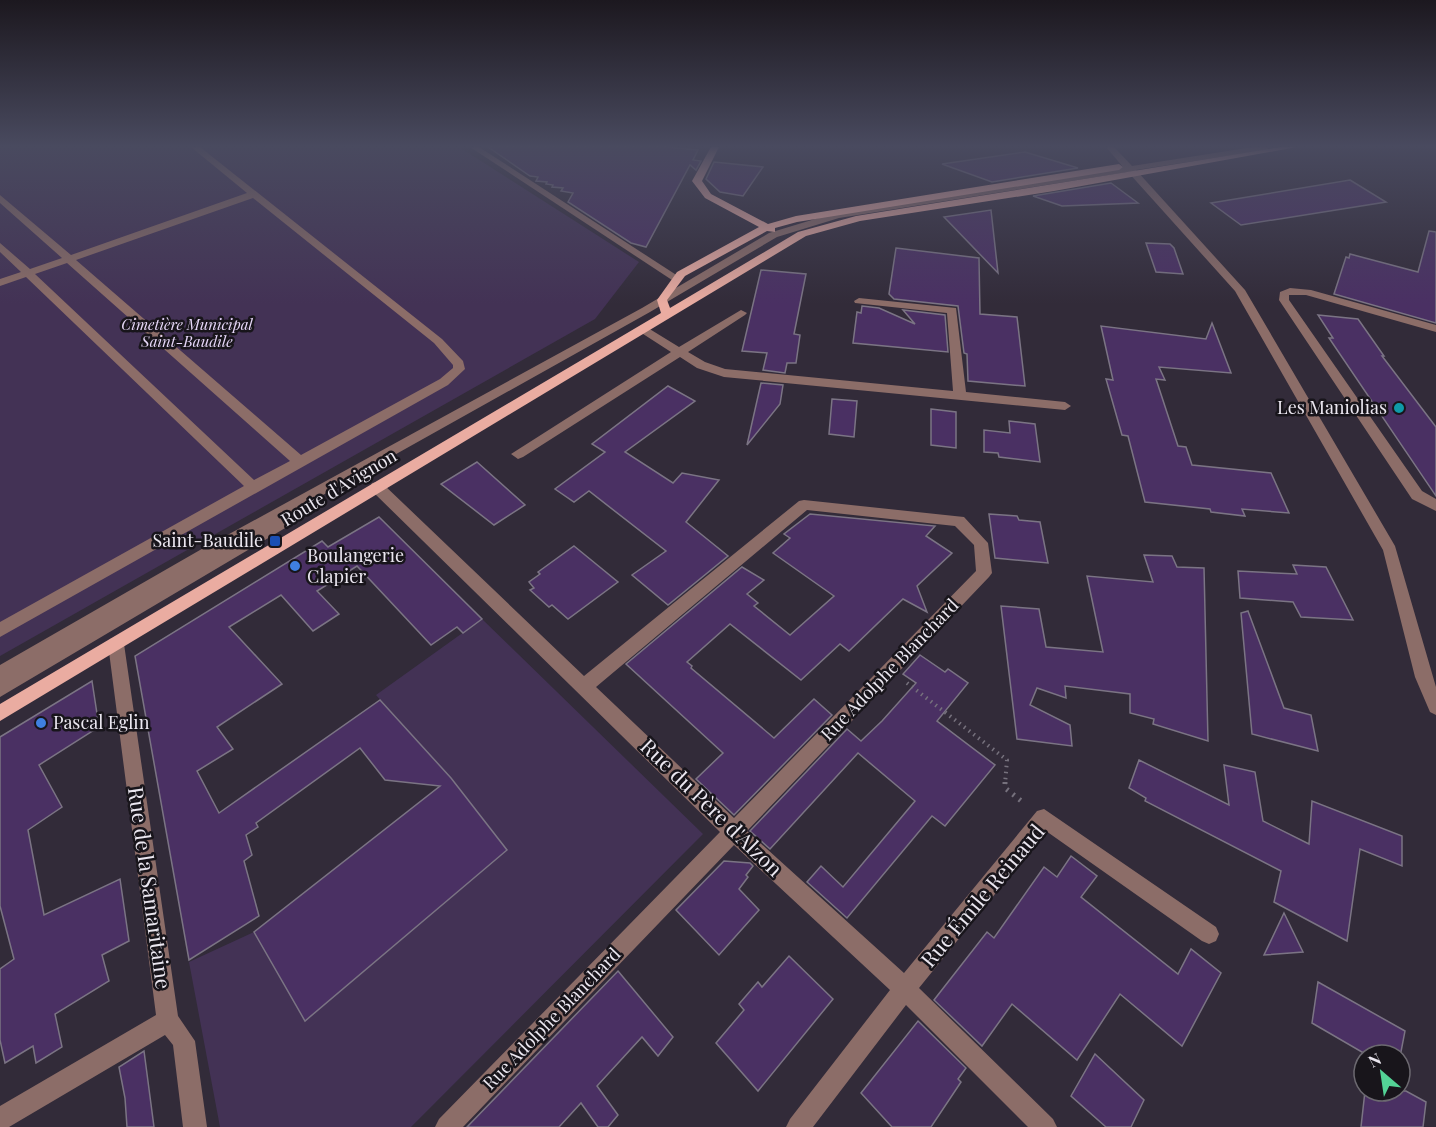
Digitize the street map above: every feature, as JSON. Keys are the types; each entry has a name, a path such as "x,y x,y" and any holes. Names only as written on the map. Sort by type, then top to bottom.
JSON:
{"main road":[{"path":"715,200 791,240"},
{"path":"667,315 662,300 676,278 773,230 836,210 913,200"},
{"name":"Route d'Avignon","path":"0,713 802,234 859,218 963,200"}],"street":[{"path":"2,200 299,461"},
{"path":"0,283 238,200"},
{"path":"0,630 456,374 459,363 438,341 261,200"},
{"path":"555,200 676,278"},
{"path":"0,674 205,554 662,300 773,230 838,215 938,200"},
{"path":"1158,200 1240,290 1390,550 1423,676 1436,707"},
{"path":"838,215 859,218"},
{"path":"0,246 253,487"},
{"path":"1436,329 1307,292 1290,291 1284,294 1284,300 1417,495 1436,506"},
{"path":"859,301 952,310 960,396"},
{"path":"519,454 741,313"},
{"path":"644,330 700,365 724,373 1065,406"},
{"path":"0,690 270,532 403,445"},
{"name":"Rue du Père d'Alzon","path":"377,487 733,831 905,989 1045,1127"},
{"name":"Rue Adolphe Blanchard","path":"447,1127 984,573 981,543 959,521 804,505 585,686"},
{"name":"Rue de la Samaritaine","path":"116,644 168,1022 184,1041 195,1127"},
{"name":"Rue Émile Reinaud","path":"798,1127 905,989 1044,818 1209,934"},
{"path":"0,1119 168,1022"}],"path":[{"path":"890,670 1007,760 1005,788 1044,818"}],"green space":[{"name":"Cimetière Municipal Saint-Baudile","path":"0,200 541,200 639,262 595,319 0,656"},
{"path":"482,619 703,834 411,1127 220,1127 189,962 254,932 305,1021 507,850 419,743 376,695"}],"building":[{"path":"569,200 671,200 646,247 631,243 568,202"},
{"path":"1043,200 1133,200 1138,203 1062,206"},
{"path":"1232,200 1382,200 1386,202 1241,225 1211,203"},
{"path":"991,210 998,273 944,217"},
{"path":"1429,231 1436,232 1436,323 1334,294 1346,257 1349,258 1350,254 1418,272"},
{"path":"1146,243 1170,244 1174,248 1183,274 1156,272"},
{"path":"896,248 979,258 980,314 1017,317 1025,386 968,381 967,354 964,353 958,306 894,299 889,294"},
{"path":"761,270 806,274 794,334 800,335 796,363 787,363 785,373 763,370 767,353 742,351"},
{"path":"862,306 879,308 915,324 903,310 945,315 948,352 853,343 857,312 861,313"},
{"name":"Les Maniolias","path":"1318,315 1358,319 1384,356 1382,356 1436,427 1436,496 1329,338 1333,338"},
{"path":"1212,323 1231,373 1159,367 1165,380 1156,379 1178,446 1186,447 1192,465 1271,473 1289,513 1242,509 1245,516 1211,512 1210,509 1145,502 1128,436 1122,435 1106,379 1113,380 1101,326 1206,339"},
{"path":"761,383 783,385 780,404 747,445"},
{"path":"668,386 695,401 625,452 673,483 682,473 719,480 686,522 728,556 668,605 632,575 666,551 589,491 574,502 555,489 605,452 592,444"},
{"path":"832,399 857,401 854,437 829,434"},
{"path":"931,409 956,412 956,448 931,445"},
{"path":"1009,421 1035,424 1040,462 999,457 998,453 984,452 984,430 1010,433"},
{"path":"477,462 525,505 494,525 441,484"},
{"path":"810,514 935,526 926,536 952,553 917,586 927,612 903,599 849,651 840,644 801,680 730,624 687,662 692,666 691,668 774,738 814,699 832,715 734,815 696,779 723,753 626,664 742,567 764,580 747,594 758,603 754,606 790,635 834,596 773,553 790,538 784,534"},
{"path":"989,514 1017,516 1019,520 1040,522 1048,563 995,558"},
{"path":"379,517 482,619 463,633 457,627 431,645 357,566 317,591 339,614 313,631 281,595 229,627 282,684 217,727 233,749 197,771 219,813 380,700 451,778 507,850 305,1021 254,932 440,786 385,780 360,748 256,823 258,827 246,835 252,855 244,861 259,916 189,960 135,656 322,541 328,547"},
{"path":"574,546 618,582 568,619 552,605 549,607 530,590 534,588 529,582 540,574 538,572"},
{"path":"1144,555 1172,556 1177,567 1204,568 1208,741 1153,724 1154,719 1130,713 1130,694 1065,686 1066,698 1037,688 1030,705 1070,725 1072,746 1017,739 1001,606 1039,609 1046,647 1103,652 1087,576 1153,582"},
{"path":"1293,565 1326,567 1353,620 1301,617 1293,602 1240,598 1238,571 1297,574"},
{"path":"1248,611 1284,708 1311,715 1318,751 1252,734 1241,613"},
{"path":"920,655 945,672 948,669 968,683 937,721 995,765 945,826 932,816 847,918 807,882 821,866 843,887 915,801 858,753 770,849 750,831 847,729 861,741 882,721 916,683 903,674"},
{"path":"92,681 99,727 39,765 62,807 28,830 44,915 120,879 129,941 102,955 109,981 55,1014 62,1047 36,1063 33,1046 5,1063 0,1040 0,969 14,959 0,906 0,737"},
{"path":"1139,760 1229,805 1224,765 1255,772 1263,821 1309,844 1312,801 1402,836 1402,866 1360,849 1347,941 1274,902 1281,871 1145,801 1146,798 1129,788"},
{"path":"1071,856 1097,876 1081,897 1178,974 1191,949 1221,973 1182,1046 1120,994 1077,1060 1012,1004 982,1046 934,1000 987,932 994,938 1044,867 1057,877"},
{"path":"724,861 750,863 753,866 739,889 759,910 719,955 676,910"},
{"path":"1284,913 1303,952 1264,955"},
{"path":"789,956 833,999 758,1091 716,1043 744,1010 739,1004 758,982 762,987"},
{"path":"618,971 673,1037 658,1056 642,1037 597,1086 618,1115 608,1127 598,1127 581,1103 559,1127 467,1127"},
{"path":"1318,982 1405,1031 1403,1043 1352,1043 1352,1046 1312,1023"},
{"path":"918,1021 966,1068 958,1079 961,1082 931,1127 892,1127 861,1093"},
{"path":"144,1051 154,1127 127,1127 125,1098 119,1067"},
{"path":"1095,1054 1144,1100 1131,1127 1106,1127 1071,1096"},
{"path":"1412,1094 1426,1102 1423,1127 1361,1127 1364,1103 1412,1103"}],"place":[{"name":"Les Maniolias","path":"1399,408"},
{"name":"Saint-Baudile","path":"275,541"},
{"name":"Boulangerie Clapier","path":"295,566"},
{"name":"Pascal Eglin","path":"41,723"}]}
